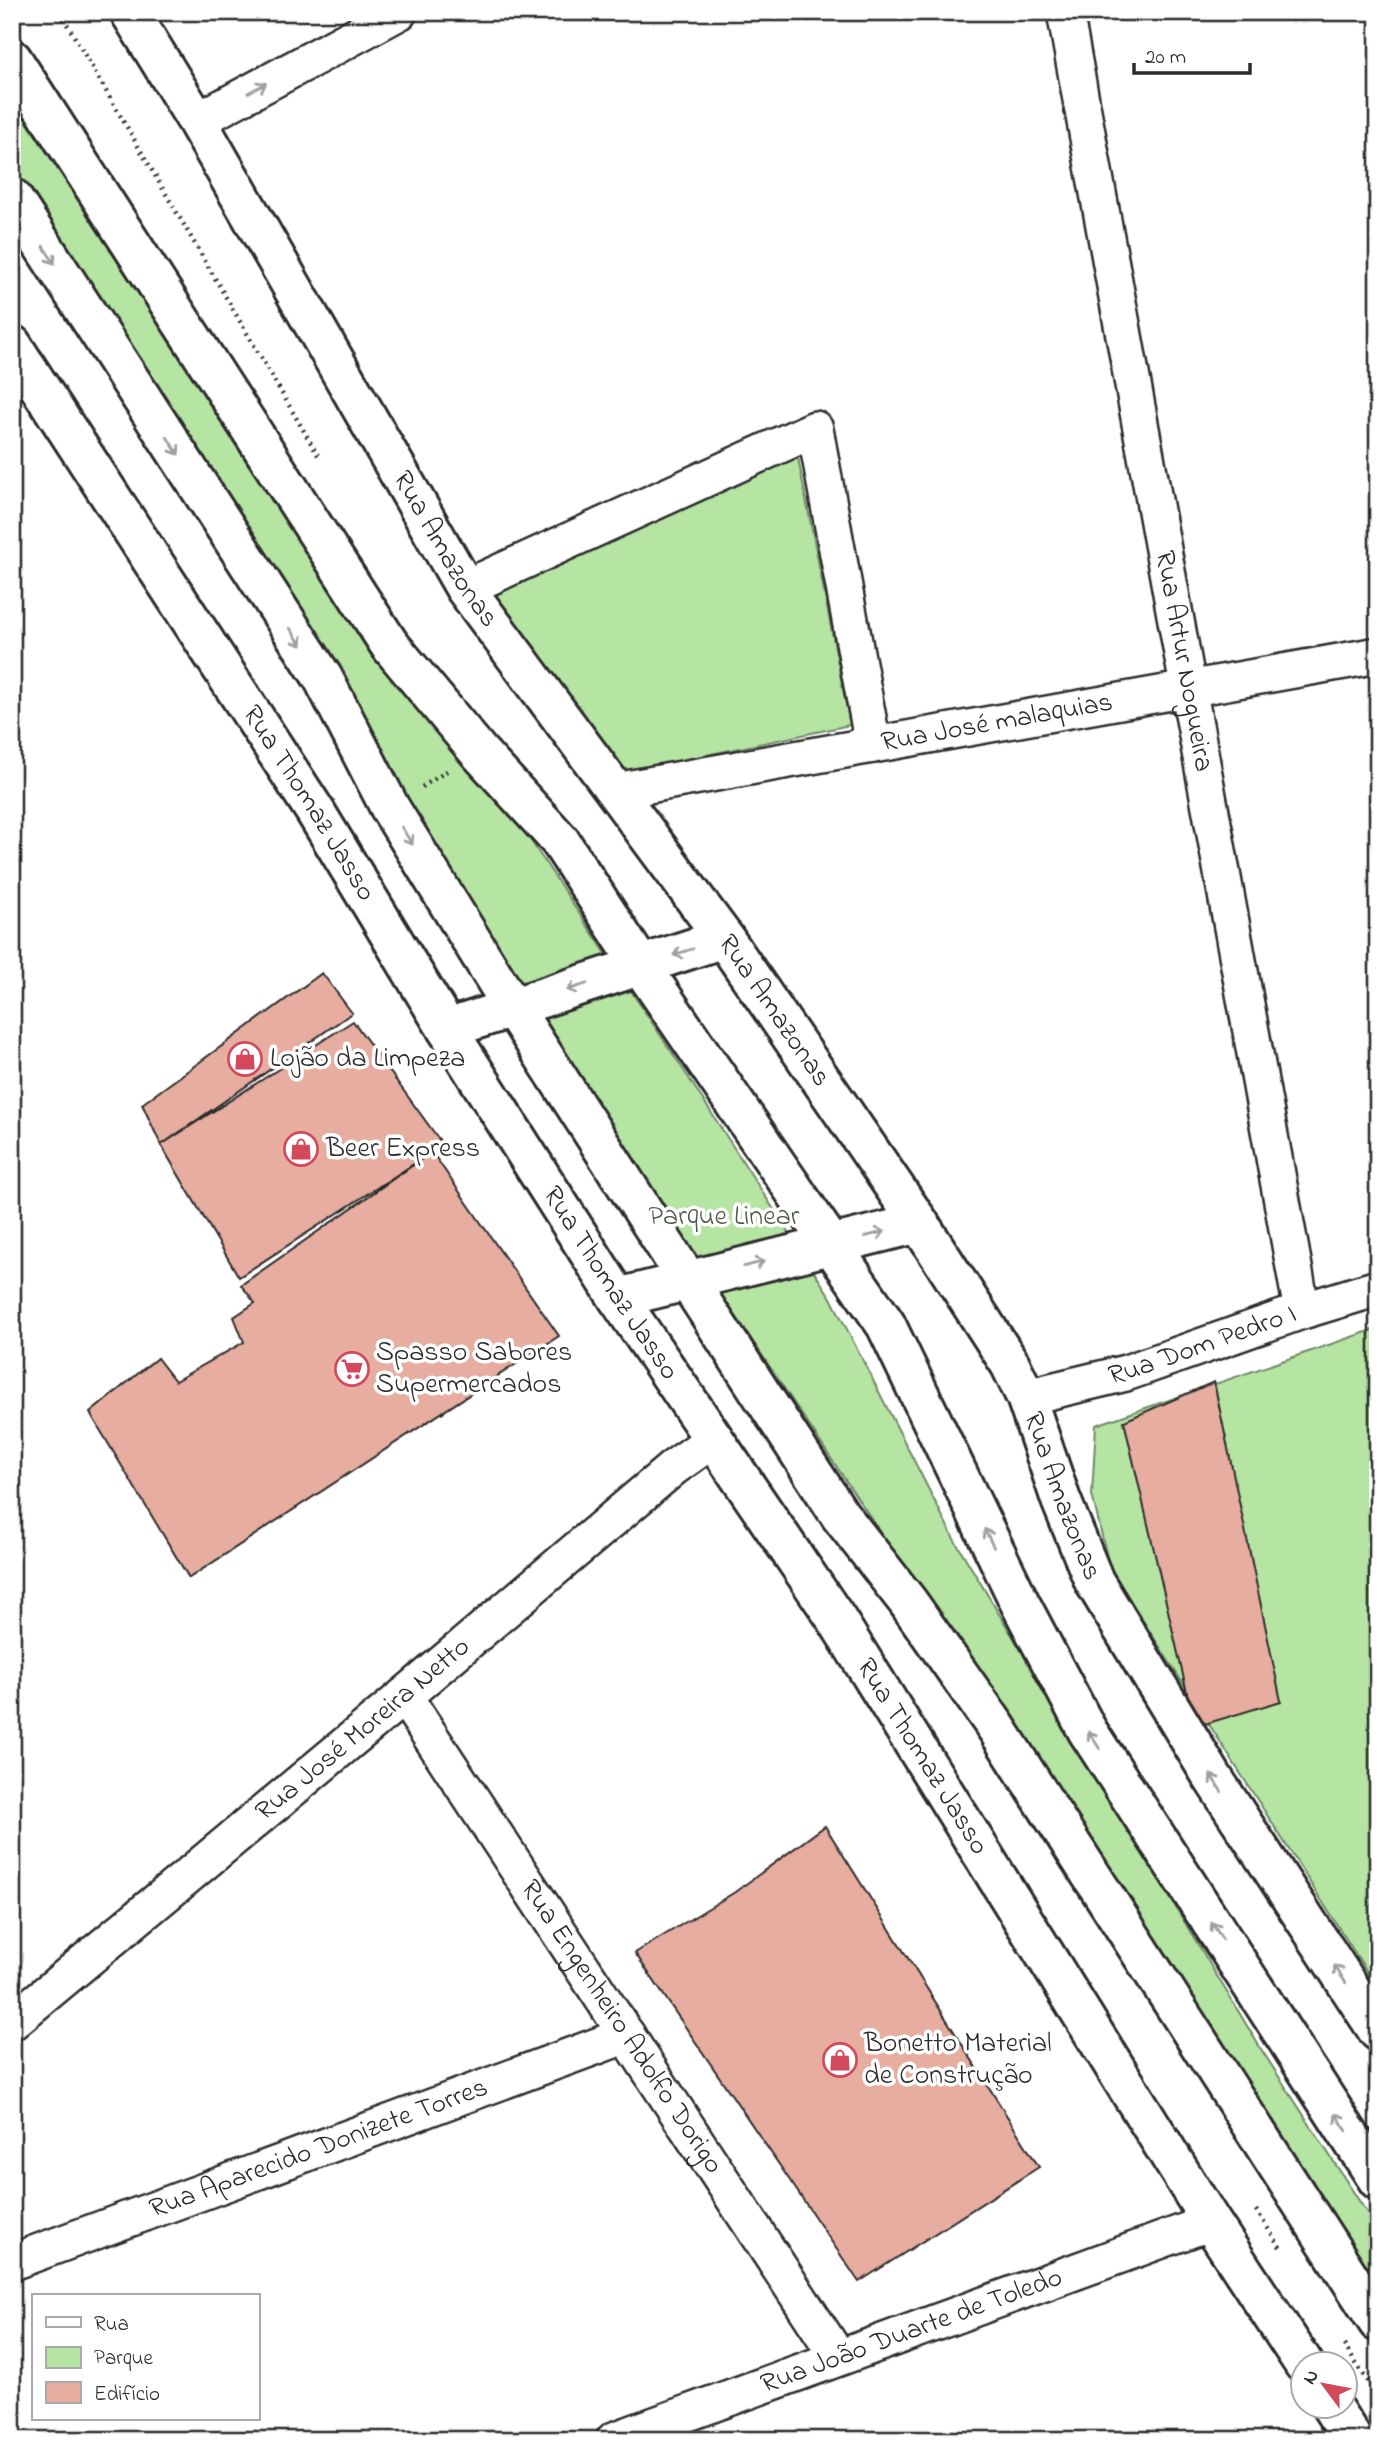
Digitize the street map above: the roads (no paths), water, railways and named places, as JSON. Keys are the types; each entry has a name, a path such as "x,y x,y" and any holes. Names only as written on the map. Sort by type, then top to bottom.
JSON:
{"main road":[{"name":"Rua Amazonas","path":"130,12 197,121 465,589 724,938 919,1223 1010,1364 1026,1397 1061,1500 1094,1581 1213,1778 1378,2031"},
{"path":"12,60 388,644 478,751 561,841 641,966 886,1325 1021,1605 1087,1730 1378,2180"},
{"path":"12,198 323,678 390,808 513,1008 688,1281 840,1515 908,1602 996,1727 1378,2322"},
{"name":"Rua Thomaz Jasso","path":"12,345 315,811 447,1029 618,1298 836,1620 1210,2222 1295,2350"},
{"path":"447,1029 724,938"},
{"path":"618,1298 919,1223"},
{"path":"1340,2420 1353,2440"}],"street":[{"path":"197,121 399,12"},
{"name":"Rua Artur Nogueira","path":"1065,12 1302,1311"},
{"path":"465,589 816,429 873,745"},
{"name":"Rua José malaquias","path":"615,791 1378,654"},
{"name":"Rua Dom Pedro I","path":"1026,1397 1126,1373 1378,1287"},
{"name":"Rua José Moreira Netto","path":"12,2022 673,1468 714,1439"},
{"name":"Rua Engenheiro Adolfo Dorigo","path":"404,1696 838,2357"},
{"name":"Rua Aparecido Donizete Torres","path":"12,2262 627,2035"},
{"name":"Rua João Duarte de Toledo","path":"614,2440 1210,2222"}],"place":[{"name":"Lojão da Limpeza","path":"245,1059"},
{"name":"Beer Express","path":"301,1149"},
{"name":"Spasso Sabores Supermercados","path":"352,1369"},
{"name":"Bonetto Material de Construção","path":"840,2060"}],"park label":[{"name":"Parque Linear","path":"724,1217"}]}
